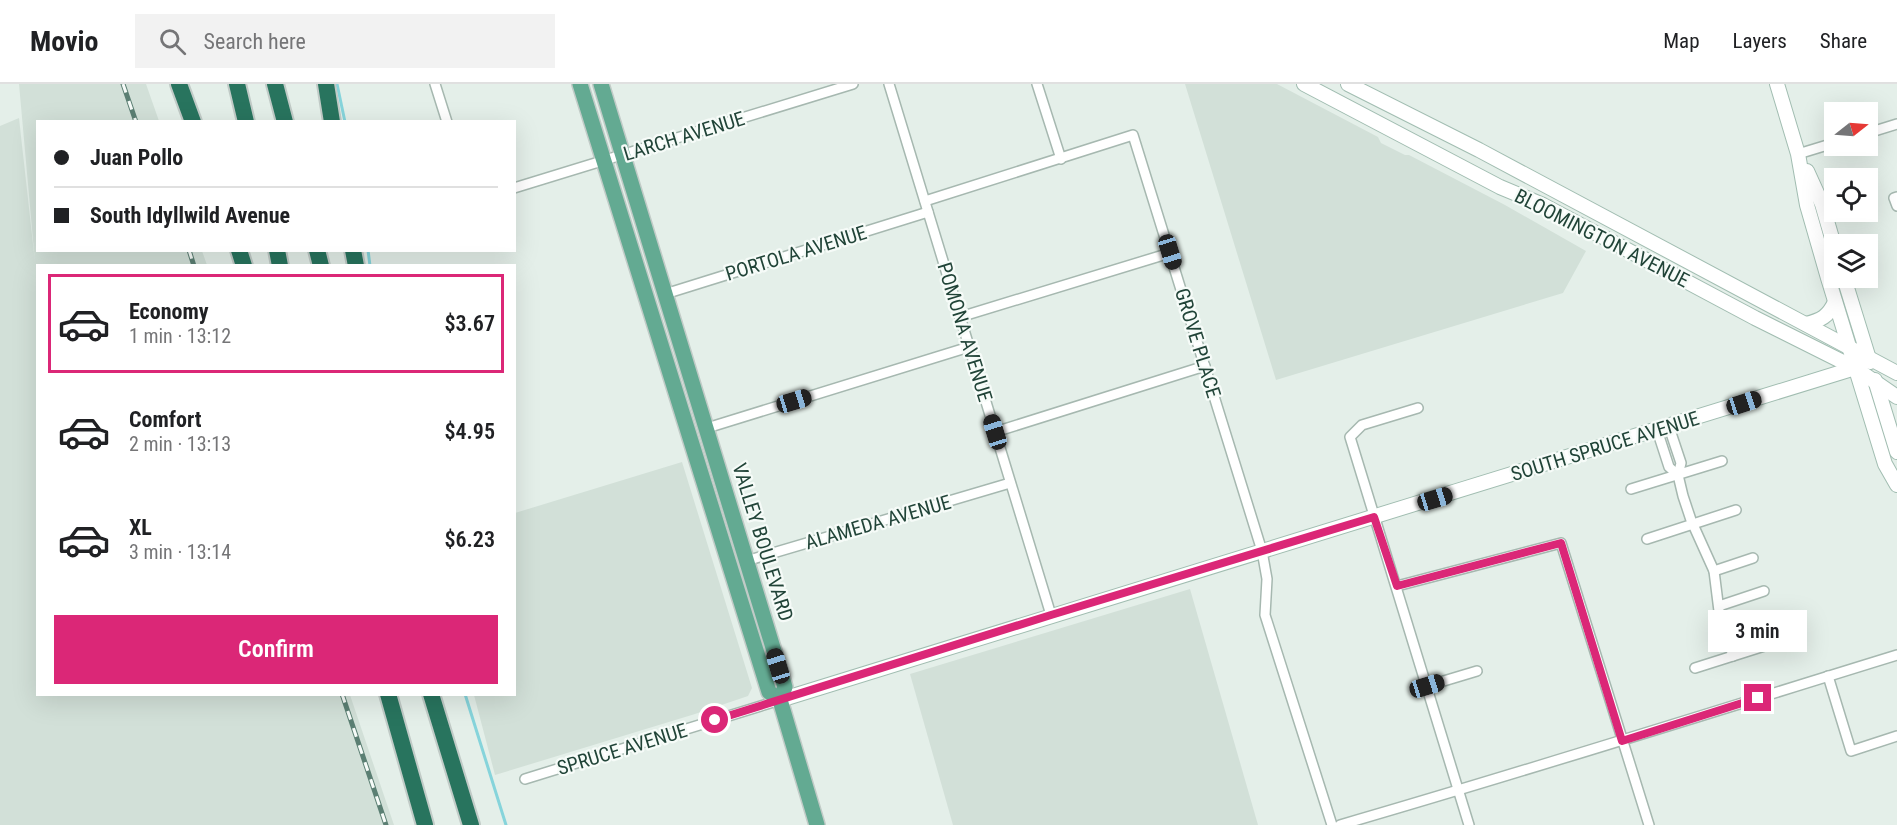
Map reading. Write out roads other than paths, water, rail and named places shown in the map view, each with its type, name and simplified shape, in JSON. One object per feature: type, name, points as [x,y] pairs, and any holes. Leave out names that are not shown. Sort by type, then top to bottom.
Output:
[{"type":"highway","points":[[179,84],[192,120]]},
{"type":"highway","points":[[237,84],[246,120]]},
{"type":"highway","points":[[275,84],[284,120]]},
{"type":"highway","points":[[326,84],[332,120]]},
{"type":"highway","points":[[389,696],[425,825]]},
{"type":"highway","points":[[432,696],[471,825]]},
{"type":"main road","name":"VALLEY BOULEVARD","points":[[580,84],[769,692],[780,700],[785,687],[601,84]]},
{"type":"main road","name":"BLOOMINGTON AVENUE","points":[[1304,84],[1500,187],[1543,205],[1755,318],[1855,368],[1897,397]]},
{"type":"main road","name":"BLOOMINGTON AVENUE","points":[[1348,84],[1409,113],[1897,373]]},
{"type":"main road","points":[[1777,84],[1798,154],[1807,205],[1835,302],[1885,464],[1897,485]]},
{"type":"main road","points":[[1398,132],[1409,113]]},
{"type":"main road","points":[[1798,154],[1822,204],[1831,234]]},
{"type":"main road","points":[[1543,205],[1570,210],[1600,226],[1606,226],[1610,220]]},
{"type":"main road","points":[[1847,288],[1876,383],[1893,423],[1897,452]]},
{"type":"main road","points":[[1806,324],[1821,320],[1835,302]]},
{"type":"main road","name":"SOUTH SPRUCE AVENUE","points":[[1374,517],[1855,368],[1869,359]]},
{"type":"main road","name":"SPRUCE AVENUE","points":[[780,700],[1374,517]]},
{"type":"main road","points":[[780,700],[817,825]]},
{"type":"street","points":[[435,84],[446,120]]},
{"type":"street","name":"LARCH AVENUE","points":[[516,187],[853,84]]},
{"type":"street","name":"POMONA AVENUE","points":[[889,84],[1051,615]]},
{"type":"street","points":[[925,201],[1061,159],[1036,84]]},
{"type":"street","points":[[1878,130],[1897,124]]},
{"type":"street","name":"GROVE PLACE","points":[[1061,159],[1133,135],[1262,551],[1267,579],[1265,615],[1332,825]]},
{"type":"street","points":[[1798,154],[1824,146]]},
{"type":"street","name":"PORTOLA AVENUE","points":[[665,294],[928,212]]},
{"type":"street","points":[[960,317],[1170,252]]},
{"type":"street","points":[[707,428],[969,347]]},
{"type":"street","points":[[995,432],[1205,366]]},
{"type":"street","points":[[1418,408],[1362,425],[1350,437],[1469,825]]},
{"type":"street","points":[[1663,429],[1681,463],[1678,474],[1693,523],[1714,571],[1719,606],[1732,656]]},
{"type":"street","points":[[1631,489],[1722,461]]},
{"type":"street","name":"ALAMEDA AVENUE","points":[[746,561],[1010,483]]},
{"type":"street","points":[[1647,539],[1736,510]]},
{"type":"street","points":[[1397,586],[1561,543],[1649,825]]},
{"type":"street","points":[[1714,571],[1753,558]]},
{"type":"street","points":[[1719,606],[1764,591]]},
{"type":"street","points":[[1695,668],[1777,642]]},
{"type":"street","points":[[1340,825],[1622,741],[1897,655]]},
{"type":"street","points":[[1427,686],[1477,671]]},
{"type":"street","points":[[1828,676],[1851,751],[1897,736]]},
{"type":"street","name":"SPRUCE AVENUE","points":[[525,779],[780,700]]},
{"type":"waterway","points":[[337,84],[345,120]]},
{"type":"waterway","points":[[368,252],[370,264]]},
{"type":"waterway","points":[[466,696],[506,825]]},
{"type":"railway","points":[[123,84],[135,120]]},
{"type":"railway","points":[[190,252],[193,264]]},
{"type":"railway","points":[[343,696],[386,825]]}]
